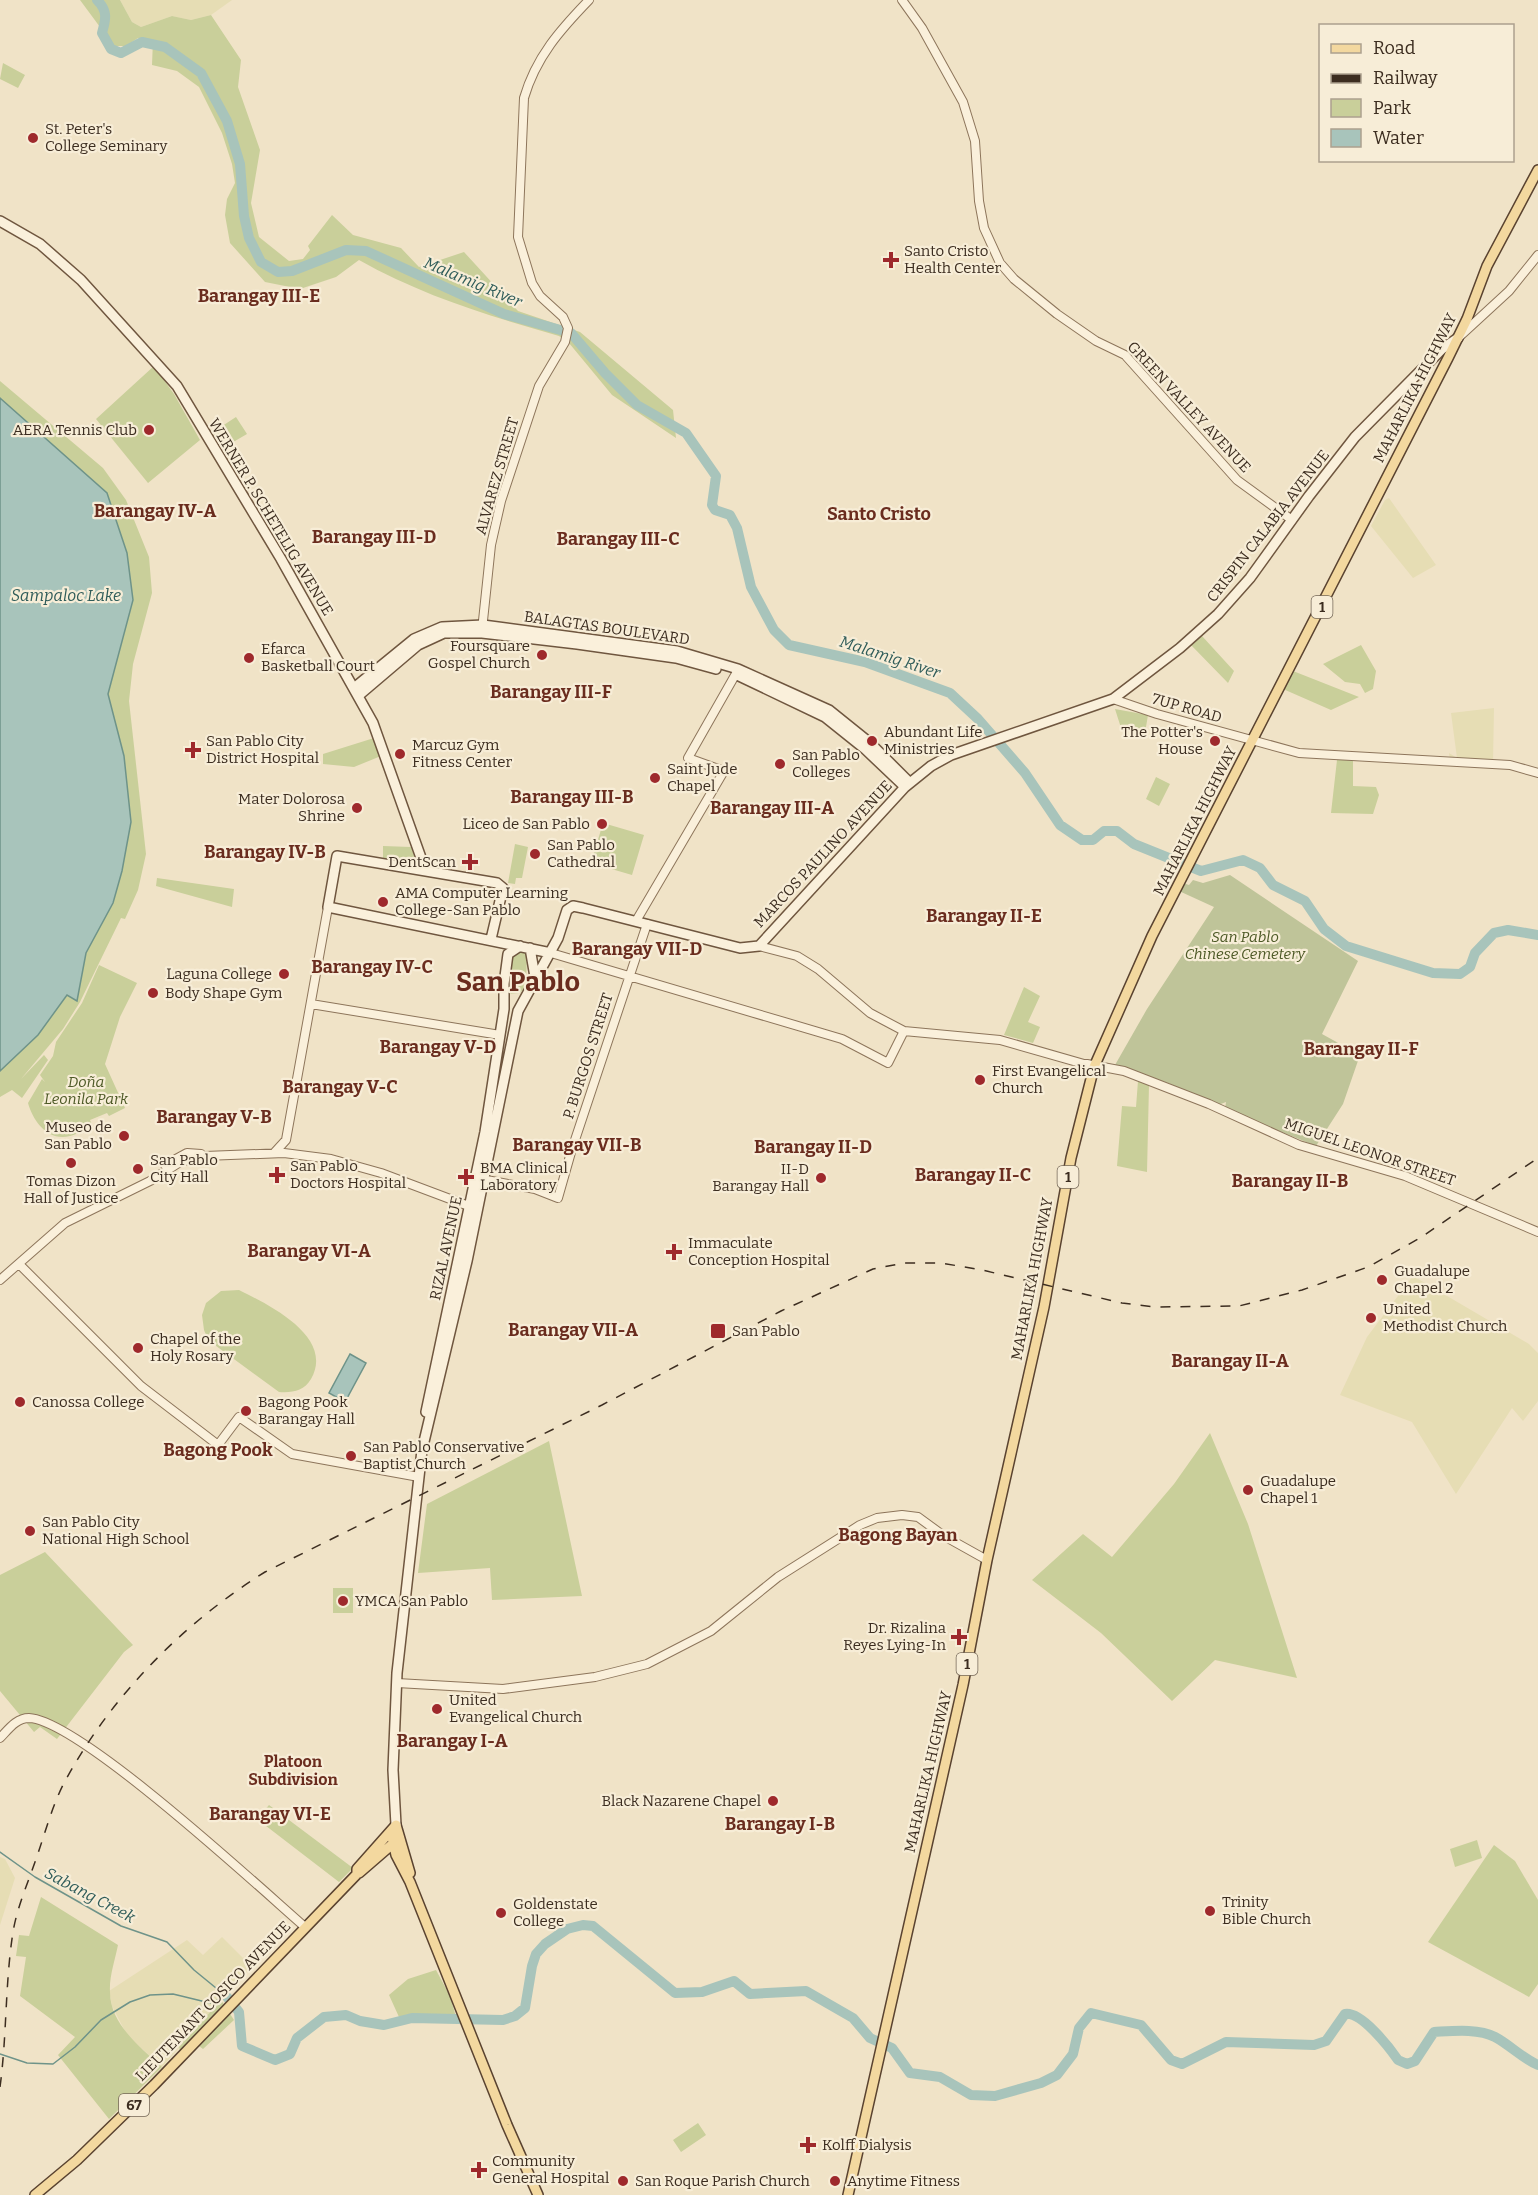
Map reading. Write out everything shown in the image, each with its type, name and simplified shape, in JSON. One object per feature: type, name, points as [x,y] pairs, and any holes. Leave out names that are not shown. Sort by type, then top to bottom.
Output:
[{"type":"main road","name":"MAHARLIKA HIGHWAY","points":[[848,2195],[963,1685],[987,1560],[1044,1307],[1075,1138],[1092,1065],[1147,946],[1458,338],[1487,266],[1538,170]]},
{"type":"main road","name":"WERNER P. SCHETELIG AVENUE","points":[[0,221],[40,244],[81,280],[172,380],[281,559],[356,692],[390,766],[425,869]]},
{"type":"main road","name":"CRISPIN CALABIA AVENUE","points":[[1016,733],[1113,699],[1154,670],[1218,614],[1250,578],[1355,437],[1442,349],[1458,338]]},
{"type":"main road","name":"BALAGTAS BOULEVARD","points":[[356,692],[430,638],[444,633],[482,629],[676,658],[737,672],[827,713],[868,746],[907,785]]},
{"type":"main road","name":"MARCOS PAULINO AVENUE","points":[[573,906],[740,948],[759,946],[907,785],[951,755],[1016,733]]},
{"type":"main road","points":[[491,939],[503,888],[497,883],[425,869],[337,856],[328,907],[491,939],[509,949],[525,947],[550,953]]},
{"type":"main road","name":"RIZAL AVENUE","points":[[394,1829],[390,1801],[394,1783],[400,1630],[422,1450],[518,1011],[550,953],[567,910],[573,906]]},
{"type":"main road","points":[[525,947],[535,977]]},
{"type":"main road","name":"RIZAL AVENUE","points":[[480,1179],[500,1035],[509,949]]},
{"type":"main road","points":[[394,1829],[410,1882],[538,2195]]},
{"type":"main road","name":"LIEUTENANT COSICO AVENUE","points":[[357,1874],[357,1869],[394,1829]]},
{"type":"main road","name":"LIEUTENANT COSICO AVENUE","points":[[35,2195],[116,2124],[357,1874],[367,1869],[396,1841]]},
{"type":"street","name":"ALVAREZ STREET","points":[[482,629],[491,545],[501,501],[539,386],[565,342],[568,328],[566,322],[540,296],[532,283],[519,237],[522,115],[531,76],[548,44],[589,0]]},
{"type":"street","name":"GREEN VALLEY AVENUE","points":[[902,0],[922,28],[963,102],[975,141],[978,201],[984,228],[1000,262],[1014,279],[1057,314],[1096,341],[1125,355],[1237,480],[1292,520]]},
{"type":"street","points":[[1458,338],[1509,291],[1538,255]]},
{"type":"street","points":[[636,921],[724,771],[688,758],[737,672]]},
{"type":"street","name":"7UP ROAD","points":[[1113,699],[1156,714],[1299,753],[1509,765],[1538,773]]},
{"type":"street","points":[[275,1152],[286,1140],[328,907]]},
{"type":"street","name":"P. BURGOS STREET","points":[[480,1179],[535,1189],[558,1198],[647,924]]},
{"type":"street","name":"MIGUEL LEONOR STREET","points":[[759,946],[800,958],[818,969],[870,1013],[904,1031],[1000,1040],[1123,1075],[1127,1074],[1209,1104],[1299,1145],[1405,1176],[1538,1232]]},
{"type":"street","points":[[550,953],[842,1039],[888,1063],[904,1031]]},
{"type":"street","points":[[311,1004],[500,1035]]},
{"type":"street","points":[[286,1140],[295,1153]]},
{"type":"street","points":[[0,1280],[65,1223],[145,1182],[152,1174],[188,1153],[205,1156],[295,1153],[352,1164],[474,1208]]},
{"type":"street","points":[[19,1264],[160,1402],[218,1445],[239,1417],[292,1454],[419,1477]]},
{"type":"street","points":[[397,1683],[503,1689],[611,1673],[647,1664],[694,1642],[756,1594],[860,1525],[877,1518],[902,1515],[918,1517],[944,1536],[987,1560]]},
{"type":"street","points":[[0,1738],[17,1722],[27,1718],[44,1722],[88,1746],[155,1798],[305,1927]]},
{"type":"shaded area","points":[[120,0],[232,0],[211,15],[191,20],[172,16],[141,27],[132,22]]},
{"type":"shaded area","points":[[1389,498],[1436,565],[1413,578],[1371,526],[1385,500]]},
{"type":"shaded area","points":[[1494,708],[1493,763],[1450,762],[1449,753],[1457,758],[1451,713]]},
{"type":"shaded area","points":[[1413,1276],[1529,1344],[1538,1353],[1538,1401],[1523,1421],[1512,1408],[1456,1494],[1412,1422],[1340,1395],[1367,1337]]},
{"type":"shaded area","points":[[0,1857],[5,1859],[15,1878],[0,1925]]},
{"type":"shaded area","points":[[222,1937],[243,1958],[249,1953],[258,1960],[162,2067],[127,2035],[112,2006],[109,1991],[187,1940],[203,1955]]},
{"type":"green space","points":[[80,0],[120,0],[132,22],[141,27],[172,16],[191,20],[211,15],[241,60],[238,87],[260,150],[251,203],[259,237],[289,261],[303,259],[310,250],[308,246],[332,215],[353,235],[401,248],[419,267],[464,252],[518,311],[580,332],[673,410],[676,438],[612,395],[569,343],[559,336],[432,295],[359,260],[336,277],[300,289],[265,282],[230,243],[225,215],[227,199],[235,183],[232,164],[222,133],[199,87],[177,71],[152,65],[153,40],[138,38],[126,46],[114,46]]},
{"type":"green space","points":[[3,63],[25,75],[18,88],[0,79]]},
{"type":"green space","name":"AERA Tennis Club","points":[[154,366],[174,394],[200,440],[148,483],[96,419]]},
{"type":"green space","points":[[0,381],[103,468],[126,500],[149,557],[152,593],[133,664],[129,701],[146,854],[138,890],[125,919],[121,918],[80,1002],[63,1029],[21,1079],[44,1055],[48,1060],[22,1098],[12,1090],[0,1097],[0,1071],[38,1035],[67,995],[77,1001],[86,953],[113,903],[122,871],[131,822],[124,756],[108,694],[133,600],[107,493],[0,398]]},
{"type":"green space","points":[[236,417],[247,434],[223,448],[213,432]]},
{"type":"green space","points":[[1202,636],[1234,671],[1228,683],[1191,645]]},
{"type":"green space","points":[[1361,645],[1376,671],[1373,689],[1365,693],[1360,684],[1345,682],[1323,664]]},
{"type":"green space","points":[[1293,671],[1359,697],[1331,710],[1283,689]]},
{"type":"green space","points":[[1115,709],[1148,715],[1145,733],[1122,731]]},
{"type":"green space","points":[[374,738],[381,756],[354,767],[323,764],[323,754]]},
{"type":"green space","points":[[1337,760],[1353,760],[1353,786],[1376,787],[1379,795],[1373,814],[1331,813]]},
{"type":"green space","points":[[1156,777],[1170,784],[1159,806],[1146,799]]},
{"type":"green space","points":[[603,823],[644,835],[632,875],[591,863]]},
{"type":"green space","points":[[515,844],[528,847],[522,878],[516,878],[515,884],[508,883]]},
{"type":"green space","points":[[383,846],[411,847],[417,864],[383,861]]},
{"type":"green space","name":"San Pablo Chinese Cemetery","points":[[1230,875],[1358,961],[1322,1034],[1360,1055],[1343,1104],[1316,1146],[1225,1109],[1226,1102],[1218,1105],[1168,1083],[1115,1065],[1147,1009],[1214,907],[1179,891],[1183,883],[1189,885],[1193,880],[1203,883]]},
{"type":"green space","points":[[157,878],[234,889],[232,907],[156,886]]},
{"type":"green space","points":[[522,950],[527,952],[526,986],[520,993],[511,994],[506,989],[510,956]]},
{"type":"green space","name":"Doña Leonila Park","points":[[99,965],[137,983],[120,1017],[105,1064],[125,1108],[109,1116],[107,1113],[90,1120],[92,1125],[70,1136],[55,1136],[48,1133],[38,1123],[28,1103],[42,1079],[45,1082],[40,1075],[53,1056],[56,1042],[82,1003]]},
{"type":"green space","points":[[1024,987],[1040,996],[1028,1022],[1040,1027],[1033,1043],[1004,1035]]},
{"type":"green space","points":[[1138,1081],[1149,1085],[1147,1172],[1117,1166],[1122,1106],[1136,1107]]},
{"type":"green space","points":[[239,1290],[281,1314],[307,1336],[314,1349],[316,1364],[311,1379],[301,1389],[279,1392],[208,1340],[202,1315],[206,1303],[221,1291]]},
{"type":"green space","points":[[1210,1433],[1248,1524],[1297,1678],[1215,1660],[1172,1701],[1101,1633],[1032,1580],[1083,1534],[1112,1557],[1174,1484]]},
{"type":"green space","points":[[549,1441],[582,1596],[492,1600],[490,1568],[418,1573],[427,1504]]},
{"type":"green space","points":[[45,1552],[133,1645],[124,1652],[57,1739],[40,1727],[34,1732],[0,1691],[0,1575]]},
{"type":"green space","name":"YMCA San Pablo","points":[[333,1588],[353,1588],[353,1613],[333,1613]]},
{"type":"green space","points":[[269,1805],[353,1868],[339,1882],[257,1819]]},
{"type":"green space","points":[[1477,1840],[1482,1858],[1455,1867],[1450,1849]]},
{"type":"green space","points":[[1494,1845],[1515,1861],[1538,1900],[1538,1984],[1529,1997],[1428,1942]]},
{"type":"green space","points":[[41,1897],[118,1945],[111,1974],[111,2004],[128,2034],[162,2067],[109,2119],[58,2055],[75,2037],[20,1996],[26,1957],[16,1956],[19,1935],[29,1936]]},
{"type":"green space","points":[[436,1970],[450,1996],[456,2017],[399,2017],[389,1995],[408,1979]]},
{"type":"green space","points":[[221,2000],[234,2020],[203,2049],[199,2046],[183,2062],[179,2047]]},
{"type":"green space","points":[[698,2123],[706,2135],[681,2152],[673,2140]]},
{"type":"water","name":"Sampaloc Lake","points":[[0,398],[107,493],[127,553],[133,600],[108,694],[124,756],[131,822],[122,871],[113,903],[86,953],[77,1001],[67,995],[38,1035],[0,1071]]},
{"type":"water","points":[[350,1354],[366,1363],[345,1402],[329,1393]]},
{"type":"waterway","name":"Malamig River","points":[[97,0],[105,15],[102,33],[111,49],[121,53],[142,42],[165,47],[201,73],[227,121],[240,164],[244,216],[249,238],[261,262],[278,272],[292,271],[346,250],[366,251],[504,314],[571,333],[605,373],[637,405],[686,433],[716,476],[712,505],[715,510],[730,515],[737,528],[751,587],[774,630],[789,645],[865,662],[950,693],[978,719],[1025,773],[1060,825],[1082,840],[1093,840],[1104,831],[1117,831],[1134,844],[1201,871],[1243,860],[1260,868],[1273,885],[1305,901],[1324,929],[1346,946],[1433,973],[1460,974],[1470,967],[1475,953],[1494,933],[1508,930],[1538,935]]},
{"type":"waterway","name":"Sabang Creek","points":[[0,1852],[35,1877],[121,1926],[167,1942],[194,1970],[227,1997]]},
{"type":"waterway","points":[[227,1997],[239,2012],[242,2046],[275,2060],[290,2054],[297,2038],[324,2017],[346,2015],[360,2021],[384,2025],[412,2018],[503,2020],[515,2016],[525,2008],[536,1954],[545,1944],[567,1929],[583,1925],[593,1926],[675,1993],[702,1992],[734,1981],[750,1994],[806,1991],[853,2018],[870,2038],[892,2048],[910,2073],[940,2077],[971,2095],[995,2096],[1041,2083],[1057,2075],[1073,2054],[1079,2028],[1091,2013],[1141,2025],[1171,2060],[1182,2064],[1226,2042],[1314,2045],[1326,2041],[1345,2014],[1359,2018],[1381,2039],[1398,2060],[1407,2064],[1415,2061],[1434,2032],[1465,2031],[1481,2032],[1495,2037],[1538,2065]]},
{"type":"waterway","points":[[0,2054],[27,2063],[53,2064],[75,2047],[101,2020],[130,2002],[150,1995],[173,1994],[210,2003],[226,1997]]},
{"type":"railway","points":[[0,2087],[10,1951],[15,1923],[51,1813],[63,1785],[102,1722],[150,1665],[205,1615],[265,1572],[602,1405],[781,1311],[873,1269],[904,1263],[941,1263],[982,1270],[1122,1303],[1154,1307],[1239,1306],[1302,1290],[1368,1267],[1420,1238],[1538,1158]]},
{"type":"place","name":"St. Peter's College Seminary","points":[[33,138]]},
{"type":"place","name":"Santo Cristo Health Center","points":[[891,260]]},
{"type":"place","name":"AERA Tennis Club","points":[[149,430]]},
{"type":"place","name":"Foursquare Gospel Church","points":[[542,655]]},
{"type":"place","name":"Efarca Basketball Court","points":[[249,658]]},
{"type":"place","name":"Abundant Life Ministries","points":[[872,741]]},
{"type":"place","name":"The Potter's House","points":[[1215,741]]},
{"type":"place","name":"San Pablo City District Hospital","points":[[193,750]]},
{"type":"place","name":"Marcuz Gym Fitness Center","points":[[400,754]]},
{"type":"place","name":"San Pablo Colleges","points":[[780,764]]},
{"type":"place","name":"Saint Jude Chapel","points":[[655,778]]},
{"type":"place","name":"Mater Dolorosa Shrine","points":[[357,808]]},
{"type":"place","name":"Liceo de San Pablo","points":[[602,824]]},
{"type":"place","name":"San Pablo Cathedral","points":[[535,854]]},
{"type":"place","name":"DentScan","points":[[470,862]]},
{"type":"place","name":"AMA Computer Learning College-San Pablo","points":[[383,902]]},
{"type":"place","name":"Laguna College","points":[[284,974]]},
{"type":"place","name":"Body Shape Gym","points":[[153,993]]},
{"type":"place","name":"First Evangelical Church","points":[[980,1080]]},
{"type":"place","name":"Museo de San Pablo","points":[[124,1136]]},
{"type":"place","name":"Tomas Dizon Hall of Justice","points":[[71,1163]]},
{"type":"place","name":"San Pablo City Hall","points":[[138,1169]]},
{"type":"place","name":"San Pablo Doctors Hospital","points":[[277,1175]]},
{"type":"place","name":"BMA Clinical Laboratory","points":[[466,1177]]},
{"type":"place","name":"II-D Barangay Hall","points":[[821,1178]]},
{"type":"place","name":"Immaculate Conception Hospital","points":[[674,1252]]},
{"type":"place","name":"Guadalupe Chapel 2","points":[[1382,1280]]},
{"type":"place","name":"United Methodist Church","points":[[1371,1318]]},
{"type":"place","name":"San Pablo","points":[[718,1331]]},
{"type":"place","name":"Chapel of the Holy Rosary","points":[[138,1348]]},
{"type":"place","name":"Canossa College","points":[[20,1402]]},
{"type":"place","name":"Bagong Pook Barangay Hall","points":[[246,1411]]},
{"type":"place","name":"San Pablo Conservative Baptist Church","points":[[351,1456]]},
{"type":"place","name":"Guadalupe Chapel 1","points":[[1248,1490]]},
{"type":"place","name":"San Pablo City National High School","points":[[30,1531]]},
{"type":"place","name":"YMCA San Pablo","points":[[343,1601]]},
{"type":"place","name":"Dr. Rizalina Reyes Lying-In","points":[[959,1637]]},
{"type":"place","name":"United Evangelical Church","points":[[437,1709]]},
{"type":"place","name":"Black Nazarene Chapel","points":[[773,1801]]},
{"type":"place","name":"Trinity Bible Church","points":[[1210,1911]]},
{"type":"place","name":"Goldenstate College","points":[[501,1913]]},
{"type":"place","name":"Kolff Dialysis","points":[[808,2145]]},
{"type":"place","name":"Community General Hospital","points":[[479,2170]]},
{"type":"place","name":"San Roque Parish Church","points":[[623,2181]]},
{"type":"place","name":"Anytime Fitness","points":[[835,2181]]},
{"type":"district","name":"Barangay III-E","points":[[259,296]]},
{"type":"district","name":"Barangay IV-A","points":[[155,511]]},
{"type":"district","name":"Santo Cristo","points":[[879,514]]},
{"type":"district","name":"Barangay III-D","points":[[374,537]]},
{"type":"district","name":"Barangay III-C","points":[[618,539]]},
{"type":"district","name":"Barangay III-F","points":[[551,692]]},
{"type":"district","name":"Barangay III-B","points":[[572,797]]},
{"type":"district","name":"Barangay III-A","points":[[772,808]]},
{"type":"district","name":"Barangay IV-B","points":[[265,852]]},
{"type":"district","name":"Barangay II-E","points":[[984,916]]},
{"type":"district","name":"Barangay VII-D","points":[[637,949]]},
{"type":"district","name":"Barangay IV-C","points":[[372,967]]},
{"type":"district","name":"San Pablo","points":[[518,982]]},
{"type":"district","name":"Barangay V-D","points":[[438,1047]]},
{"type":"district","name":"Barangay II-F","points":[[1361,1049]]},
{"type":"district","name":"Barangay V-C","points":[[340,1087]]},
{"type":"district","name":"Barangay V-B","points":[[214,1117]]},
{"type":"district","name":"Barangay VII-B","points":[[577,1145]]},
{"type":"district","name":"Barangay II-D","points":[[813,1147]]},
{"type":"district","name":"Barangay II-C","points":[[973,1175]]},
{"type":"district","name":"Barangay II-B","points":[[1290,1181]]},
{"type":"district","name":"Barangay VI-A","points":[[309,1251]]},
{"type":"district","name":"Barangay VII-A","points":[[573,1330]]},
{"type":"district","name":"Barangay II-A","points":[[1230,1361]]},
{"type":"district","name":"Bagong Pook","points":[[218,1450]]},
{"type":"district","name":"Bagong Bayan","points":[[898,1535]]},
{"type":"district","name":"Barangay I-A","points":[[452,1741]]},
{"type":"district","name":"Platoon Subdivision","points":[[293,1770]]},
{"type":"district","name":"Barangay VI-E","points":[[270,1814]]},
{"type":"district","name":"Barangay I-B","points":[[780,1824]]}]
